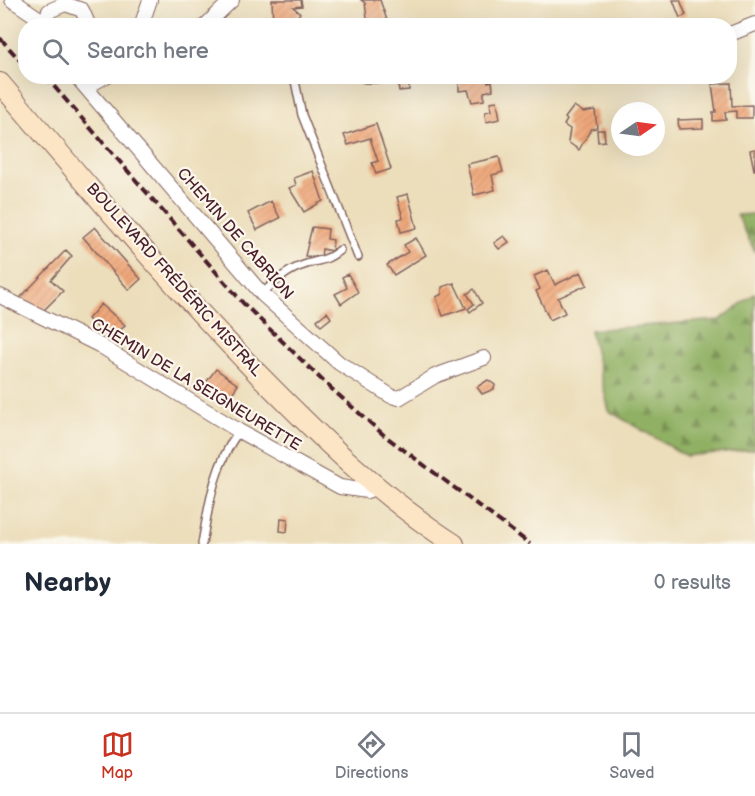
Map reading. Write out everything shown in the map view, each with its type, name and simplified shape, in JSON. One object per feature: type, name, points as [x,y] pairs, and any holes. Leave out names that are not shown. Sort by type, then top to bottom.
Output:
[{"type":"main road","name":"BOULEVARD FRÉDÉRIC MISTRAL","points":[[0,83],[204,318],[306,422],[377,487],[454,544]]},
{"type":"street","points":[[12,0],[36,18]]},
{"type":"street","points":[[144,18],[150,0]]},
{"type":"street","points":[[213,18],[232,0]]},
{"type":"street","points":[[47,18],[54,8],[72,2],[82,10],[86,18]]},
{"type":"street","points":[[737,31],[755,24]]},
{"type":"street","name":"CHEMIN DE CABRION","points":[[83,84],[262,294],[339,363],[391,396],[399,398],[435,376],[484,358]]},
{"type":"street","points":[[86,87],[91,84]]},
{"type":"street","name":"CHEMIN DE LA SEIGNEURETTE","points":[[0,296],[99,345],[239,430],[340,487],[367,491],[377,487]]},
{"type":"lane","points":[[296,84],[302,115],[358,257]]},
{"type":"lane","points":[[262,294],[286,274],[300,266],[326,261],[340,250]]},
{"type":"lane","points":[[202,544],[214,479],[228,445],[239,430]]},
{"type":"green space","points":[[755,214],[755,252],[737,215]]},
{"type":"green space","points":[[755,293],[755,449],[686,456],[609,411],[590,330],[720,320]]},
{"type":"building","points":[[272,0],[301,0],[302,6],[293,7],[300,13],[297,18],[273,18]]},
{"type":"building","points":[[361,0],[380,0],[386,18],[367,18],[365,3]]},
{"type":"building","points":[[673,0],[680,0],[686,15],[680,18]]},
{"type":"building","points":[[459,84],[492,84],[493,90],[484,92],[484,100],[472,102],[468,90],[459,91]]},
{"type":"building","points":[[712,84],[731,84],[732,106],[752,105],[752,118],[736,118],[736,111],[725,112],[726,120],[713,121],[713,112],[716,112]]},
{"type":"building","points":[[398,85],[409,85],[409,90],[399,91]]},
{"type":"building","points":[[497,101],[500,119],[486,122],[485,112],[491,111],[490,102]]},
{"type":"building","points":[[574,106],[583,112],[595,110],[597,128],[591,129],[579,150],[568,142],[570,129],[564,125],[567,120],[565,118]]},
{"type":"building","points":[[703,119],[703,128],[679,129],[678,120]]},
{"type":"building","points":[[376,124],[391,169],[376,174],[372,163],[378,161],[370,138],[348,145],[344,135]]},
{"type":"building","points":[[597,130],[604,130],[605,141],[598,142]]},
{"type":"building","points":[[755,149],[755,170],[754,170],[750,150]]},
{"type":"building","points":[[499,157],[503,172],[492,175],[495,190],[474,195],[467,164]]},
{"type":"building","points":[[313,171],[323,201],[304,212],[289,188],[296,185],[294,178]]},
{"type":"building","points":[[408,194],[417,228],[401,232],[398,219],[403,218],[397,197]]},
{"type":"building","points":[[271,201],[280,218],[257,230],[248,213]]},
{"type":"building","points":[[95,227],[141,279],[129,290],[83,237]]},
{"type":"building","points":[[312,227],[328,229],[327,239],[333,240],[332,251],[322,249],[321,257],[305,256]]},
{"type":"building","points":[[504,236],[509,242],[499,249],[494,243]]},
{"type":"building","points":[[416,238],[426,255],[394,275],[387,265],[408,252],[404,245]]},
{"type":"building","points":[[66,250],[72,256],[51,280],[63,291],[43,311],[20,298]]},
{"type":"building","points":[[548,270],[555,285],[581,272],[587,285],[558,298],[565,313],[550,320],[536,291],[540,289],[534,276]]},
{"type":"building","points":[[348,274],[358,292],[341,304],[335,294],[347,288],[342,277]]},
{"type":"building","points":[[454,283],[466,308],[443,316],[436,297],[442,294],[442,287]]},
{"type":"building","points":[[474,289],[482,303],[470,312],[468,309],[474,304],[467,294]]},
{"type":"building","points":[[101,304],[125,325],[112,340],[88,319]]},
{"type":"building","points":[[327,312],[331,318],[321,326],[317,320]]},
{"type":"building","points":[[216,369],[238,385],[226,402],[204,385]]},
{"type":"building","points":[[488,380],[495,385],[494,389],[482,394],[477,387]]},
{"type":"building","points":[[281,518],[288,519],[287,532],[280,531]]},
{"type":"railway","points":[[0,38],[18,58]]},
{"type":"railway","points":[[52,84],[243,303],[324,382],[385,436],[530,544]]}]
